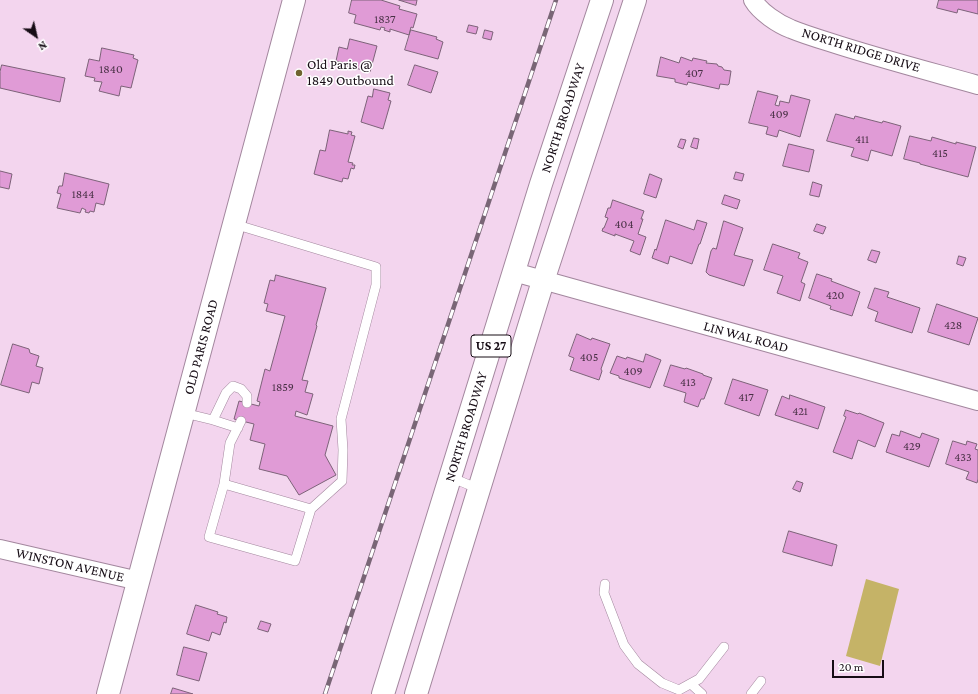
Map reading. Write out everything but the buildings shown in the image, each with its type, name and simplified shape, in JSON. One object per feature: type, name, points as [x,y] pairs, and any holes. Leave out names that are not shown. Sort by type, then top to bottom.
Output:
[{"type":"main road","name":"OLD PARIS ROAD","points":[[108,694],[294,0]]},
{"type":"main road","name":"NORTH BROADWAY","points":[[383,694],[541,184],[602,0]]},
{"type":"main road","name":"US 27","points":[[416,694],[543,281],[635,0]]},
{"type":"street","name":"NORTH RIDGE DRIVE","points":[[752,0],[766,14],[791,29],[853,50],[978,85]]},
{"type":"street","name":"LIN WAL ROAD","points":[[514,272],[978,401]]},
{"type":"street","name":"WINSTON AVENUE","points":[[0,549],[139,581]]},
{"type":"lane","points":[[184,413],[212,420],[240,424],[230,443],[224,484],[209,537],[295,561],[311,509],[342,481],[343,450],[341,419],[376,285],[376,267],[234,224]]},
{"type":"lane","points":[[212,420],[226,393],[233,386],[241,389],[247,396],[247,403]]},
{"type":"lane","points":[[450,477],[479,489]]},
{"type":"lane","points":[[224,484],[311,509]]},
{"type":"lane","points":[[605,584],[604,593],[624,645],[638,664],[662,683],[680,690],[700,679],[724,647]]},
{"type":"lane","points":[[751,694],[761,681]]},
{"type":"lane","points":[[691,684],[702,694]]},
{"type":"shaded area","points":[[866,579],[899,589],[880,666],[846,656]]},
{"type":"railway","points":[[325,694],[556,0]]},
{"type":"place","name":"Old Paris @ 1849 Outbound","points":[[299,73]]}]
